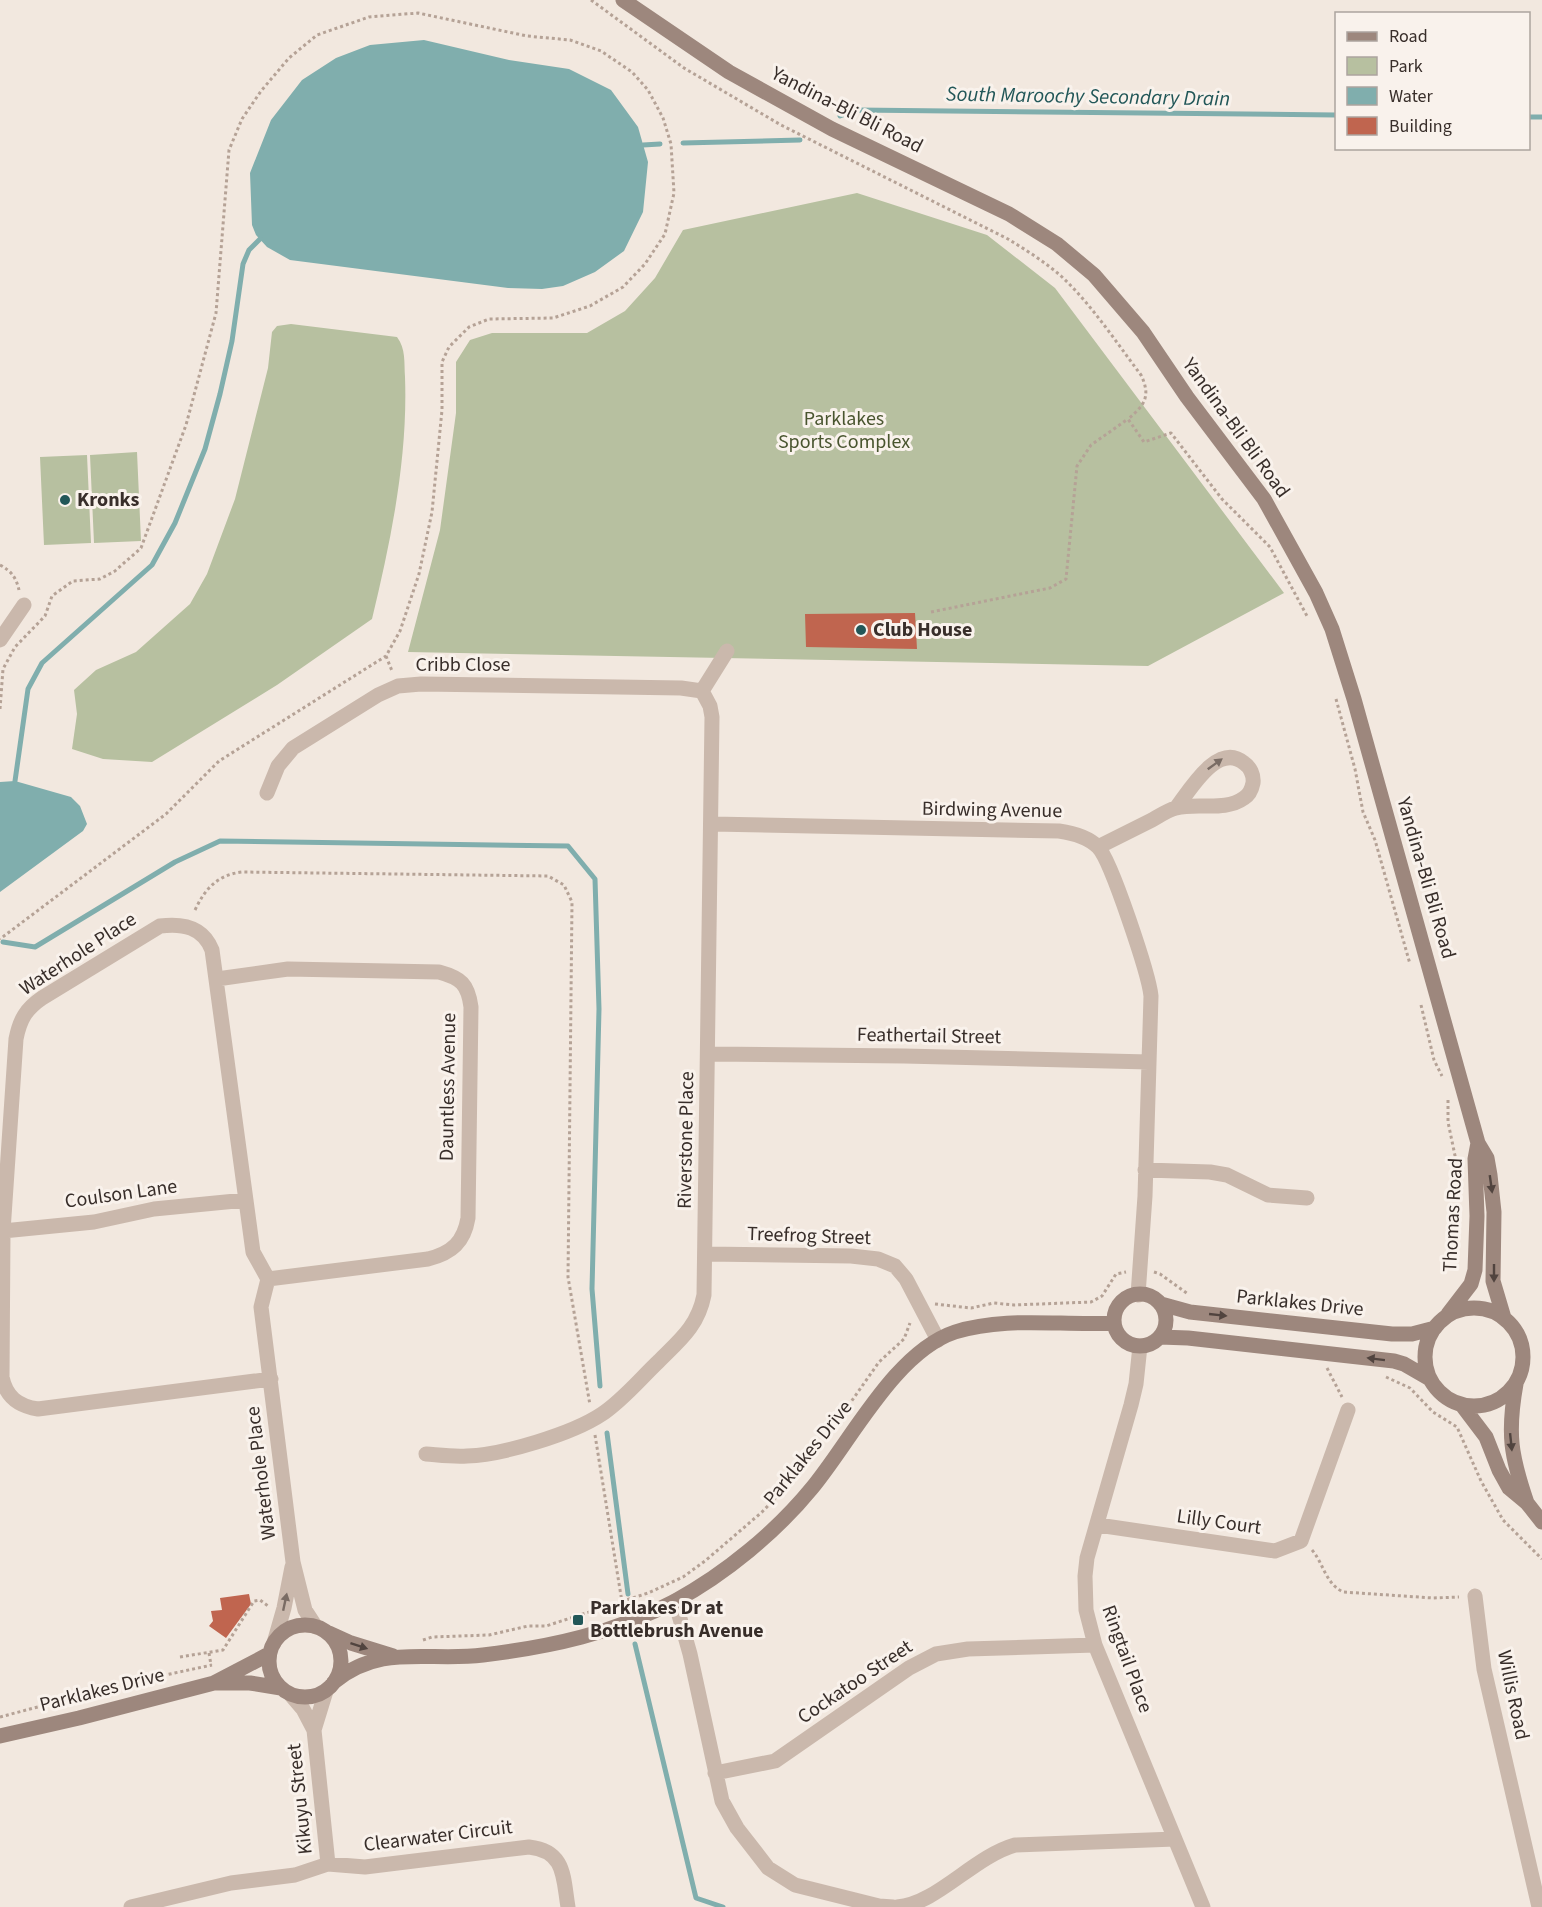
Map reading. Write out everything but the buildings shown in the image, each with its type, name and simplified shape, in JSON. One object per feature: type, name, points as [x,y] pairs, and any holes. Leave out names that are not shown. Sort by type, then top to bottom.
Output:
[{"type":"main road","name":"Yandina-Bli Bli Road","points":[[623,0],[729,72],[832,129],[1009,214],[1058,244],[1094,275],[1143,332],[1187,397],[1264,499],[1316,593],[1332,629],[1354,699],[1478,1143]]},
{"type":"main road","name":"Thomas Road","points":[[1447,1316],[1471,1284],[1475,1270],[1477,1216],[1475,1159],[1478,1143]]},
{"type":"main road","name":"Thomas Road","points":[[1478,1143],[1487,1158],[1490,1175],[1494,1212],[1493,1281],[1504,1318]]},
{"type":"main road","points":[[1138,1295],[1151,1297],[1161,1304],[1166,1317],[1166,1324],[1160,1337],[1147,1345],[1140,1346],[1124,1340],[1114,1323],[1120,1305],[1125,1300],[1138,1295]]},
{"type":"main road","name":"Parklakes Drive","points":[[1161,1304],[1190,1312],[1392,1334],[1412,1334],[1435,1328]]},
{"type":"main road","points":[[1476,1308],[1491,1311],[1504,1318],[1516,1331],[1523,1348],[1524,1361],[1516,1384],[1508,1394],[1497,1401],[1480,1406],[1461,1404],[1448,1399],[1438,1390],[1430,1379],[1425,1353],[1428,1340],[1435,1328],[1447,1316],[1460,1310],[1476,1308]]},
{"type":"main road","name":"Parklakes Drive","points":[[330,1687],[348,1671],[393,1656],[480,1656],[569,1641],[622,1625],[675,1601],[714,1575],[784,1519],[813,1487],[893,1378],[922,1350],[953,1333],[977,1326],[1002,1323],[1114,1323]]},
{"type":"main road","points":[[1160,1337],[1188,1338],[1394,1361],[1430,1379]]},
{"type":"main road","points":[[1516,1384],[1511,1412],[1512,1448],[1527,1503]]},
{"type":"main road","points":[[1461,1404],[1486,1437],[1509,1488],[1527,1503],[1542,1522]]},
{"type":"main road","points":[[304,1625],[321,1629],[334,1640],[339,1650],[341,1661],[339,1672],[330,1687],[316,1696],[304,1697],[286,1691],[273,1678],[269,1667],[272,1649],[282,1634],[293,1628],[304,1625]]},
{"type":"main road","name":"Parklakes Drive","points":[[321,1629],[351,1643],[393,1656]]},
{"type":"main road","name":"Parklakes Drive","points":[[214,1683],[272,1649]]},
{"type":"main road","name":"Parklakes Drive","points":[[0,1736],[214,1683],[250,1683],[286,1691]]},
{"type":"street","points":[[0,640],[24,605]]},
{"type":"street","points":[[702,691],[727,651]]},
{"type":"street","name":"Cribb Close","points":[[267,793],[278,766],[292,748],[378,695],[398,686],[421,684],[681,688],[702,691]]},
{"type":"street","name":"Riverstone Place","points":[[426,1454],[468,1456],[496,1452],[524,1445],[587,1422],[620,1400],[687,1333],[697,1320],[704,1295],[712,824],[712,717],[710,706],[702,691]]},
{"type":"street","points":[[1138,1295],[1145,1196],[1150,985],[1109,867],[1098,847],[1176,808],[1231,804],[1245,798],[1251,790],[1253,781],[1251,771],[1239,759],[1230,757],[1217,760],[1176,808]]},
{"type":"street","name":"Birdwing Avenue","points":[[712,824],[1059,831],[1073,833],[1098,847]]},
{"type":"street","name":"Waterhole Place","points":[[271,1379],[38,1409],[28,1408],[8,1395],[2,1377],[3,1231],[16,1039],[23,1015],[29,1007],[160,926],[174,924],[188,926],[199,931],[209,941],[218,979],[253,1252],[268,1279],[261,1307],[271,1379],[293,1562],[305,1610],[321,1629]]},
{"type":"street","name":"Dauntless Avenue","points":[[218,979],[288,969],[439,972],[452,975],[462,982],[469,992],[471,1007],[468,1218],[466,1230],[460,1242],[446,1253],[428,1259],[268,1279]]},
{"type":"street","name":"Feathertail Street","points":[[709,1054],[1149,1062]]},
{"type":"street","points":[[1145,1170],[1210,1172],[1227,1175],[1268,1195],[1307,1198]]},
{"type":"street","name":"Coulson Lane","points":[[3,1231],[94,1222],[154,1209],[246,1200]]},
{"type":"street","name":"Treefrog Street","points":[[705,1254],[851,1256],[878,1259],[895,1266],[906,1279],[938,1340]]},
{"type":"street","name":"Ringtail Place","points":[[1140,1346],[1136,1384],[1087,1558],[1084,1591],[1095,1645],[1203,1907]]},
{"type":"street","points":[[1301,1541],[1348,1410]]},
{"type":"street","name":"Lilly Court","points":[[1098,1525],[1275,1551],[1301,1541]]},
{"type":"street","name":"Waterhole Place","points":[[272,1649],[284,1608],[293,1562]]},
{"type":"street","name":"Willis Road","points":[[1475,1596],[1484,1669],[1539,1907]]},
{"type":"street","points":[[675,1601],[690,1654],[722,1801],[737,1828],[756,1854],[780,1876],[809,1889],[879,1906],[893,1907]]},
{"type":"street","name":"Cockatoo Street","points":[[715,1773],[775,1761],[909,1668],[936,1654],[968,1649],[1095,1645]]},
{"type":"street","name":"Kikuyu Street","points":[[314,1730],[330,1687]]},
{"type":"street","name":"Kikuyu Street","points":[[286,1691],[303,1709],[314,1730],[328,1864]]},
{"type":"street","points":[[897,1907],[916,1904],[994,1852],[1015,1845],[1175,1839]]},
{"type":"street","name":"Clearwater Circuit","points":[[131,1907],[231,1883],[295,1875],[328,1864],[365,1867],[521,1848],[537,1848],[557,1858],[561,1866],[568,1907]]},
{"type":"path","points":[[591,0],[684,68],[781,125],[988,228],[1039,259],[1061,276],[1082,297],[1141,375],[1146,385],[1145,402],[1128,419],[1091,445],[1077,466],[1066,579],[1050,588],[931,612]]},
{"type":"path","points":[[0,709],[3,669],[15,647],[45,616],[52,596],[73,581],[100,579],[116,571],[141,548],[186,425],[216,313],[229,150],[242,119],[261,91],[289,58],[317,35],[348,23],[369,17],[418,13],[527,36],[570,40],[601,51],[633,72],[648,90],[663,118],[672,144],[674,193],[664,234],[645,264],[623,287],[590,306],[552,318],[489,319],[469,327],[449,347],[442,362],[442,411],[432,512],[419,574],[400,632],[386,656],[219,761],[166,814],[0,939]]},
{"type":"path","points":[[1128,419],[1144,442],[1171,433],[1222,500],[1270,547],[1308,617]]},
{"type":"path","points":[[0,565],[11,571],[17,580],[24,605]]},
{"type":"path","points":[[1333,689],[1355,769],[1363,812],[1375,840],[1412,970]]},
{"type":"path","points":[[1420,1000],[1434,1060],[1444,1082]]},
{"type":"path","points":[[1447,1091],[1448,1122],[1459,1171]]},
{"type":"path","points":[[1325,1365],[1348,1410]]},
{"type":"path","points":[[1381,1375],[1410,1388],[1433,1412],[1457,1427],[1481,1481],[1503,1520],[1542,1559]]},
{"type":"path","points":[[593,1427],[622,1602]]},
{"type":"path","points":[[1301,1541],[1314,1551],[1328,1580],[1335,1588],[1343,1592],[1433,1598],[1475,1596]]},
{"type":"path","points":[[180,1657],[209,1653],[228,1647],[254,1601],[263,1601],[272,1610]]},
{"type":"path","points":[[209,1653],[211,1665]]},
{"type":"path","points":[[0,1717],[128,1683],[219,1663]]},
{"type":"green space","name":"Parklakes Sports Complex","points":[[857,193],[987,235],[1055,288],[1284,593],[1148,666],[408,652],[440,530],[456,413],[456,362],[470,340],[492,333],[587,333],[625,311],[655,278],[683,230]]},
{"type":"green space","points":[[291,324],[397,337],[403,351],[405,407],[401,468],[392,529],[372,619],[277,685],[152,762],[103,759],[72,749],[77,714],[74,690],[96,670],[136,652],[190,604],[207,574],[235,499],[268,368],[272,332],[277,326]]},
{"type":"green space","name":"Kronks","points":[[137,452],[141,541],[94,543],[90,455]]},
{"type":"green space","name":"Kronks","points":[[87,455],[91,543],[44,545],[40,457]]},
{"type":"water","points":[[424,40],[509,60],[569,69],[611,90],[638,127],[648,162],[643,212],[624,251],[595,272],[563,286],[542,289],[508,288],[290,260],[267,247],[256,235],[252,225],[250,173],[271,120],[302,80],[336,58],[370,45]]},
{"type":"water","points":[[15,781],[71,797],[80,806],[87,824],[83,831],[0,892],[0,782]]},
{"type":"waterway","name":"South Maroochy Secondary Drain","points":[[840,116],[857,110],[1335,115]]},
{"type":"waterway","name":"South Maroochy Secondary Drain","points":[[1530,117],[1542,117]]},
{"type":"waterway","name":"South Maroochy Secondary Drain","points":[[683,143],[800,140]]},
{"type":"waterway","points":[[643,145],[660,144]]},
{"type":"waterway","points":[[15,781],[28,689],[42,663],[152,565],[175,523],[205,449],[220,394],[232,341],[243,264],[249,250],[260,239]]},
{"type":"waterway","points":[[3,942],[35,947],[175,862],[220,841],[568,846],[595,879],[599,1009],[592,1289],[600,1386]]},
{"type":"waterway","points":[[607,1433],[628,1594]]},
{"type":"waterway","points":[[635,1644],[696,1898],[723,1907]]},
{"type":"place","name":"Kronks","points":[[65,500]]},
{"type":"place","name":"Club House","points":[[861,630]]},
{"type":"place","name":"Parklakes Dr at Bottlebrush Avenue","points":[[578,1620]]}]
